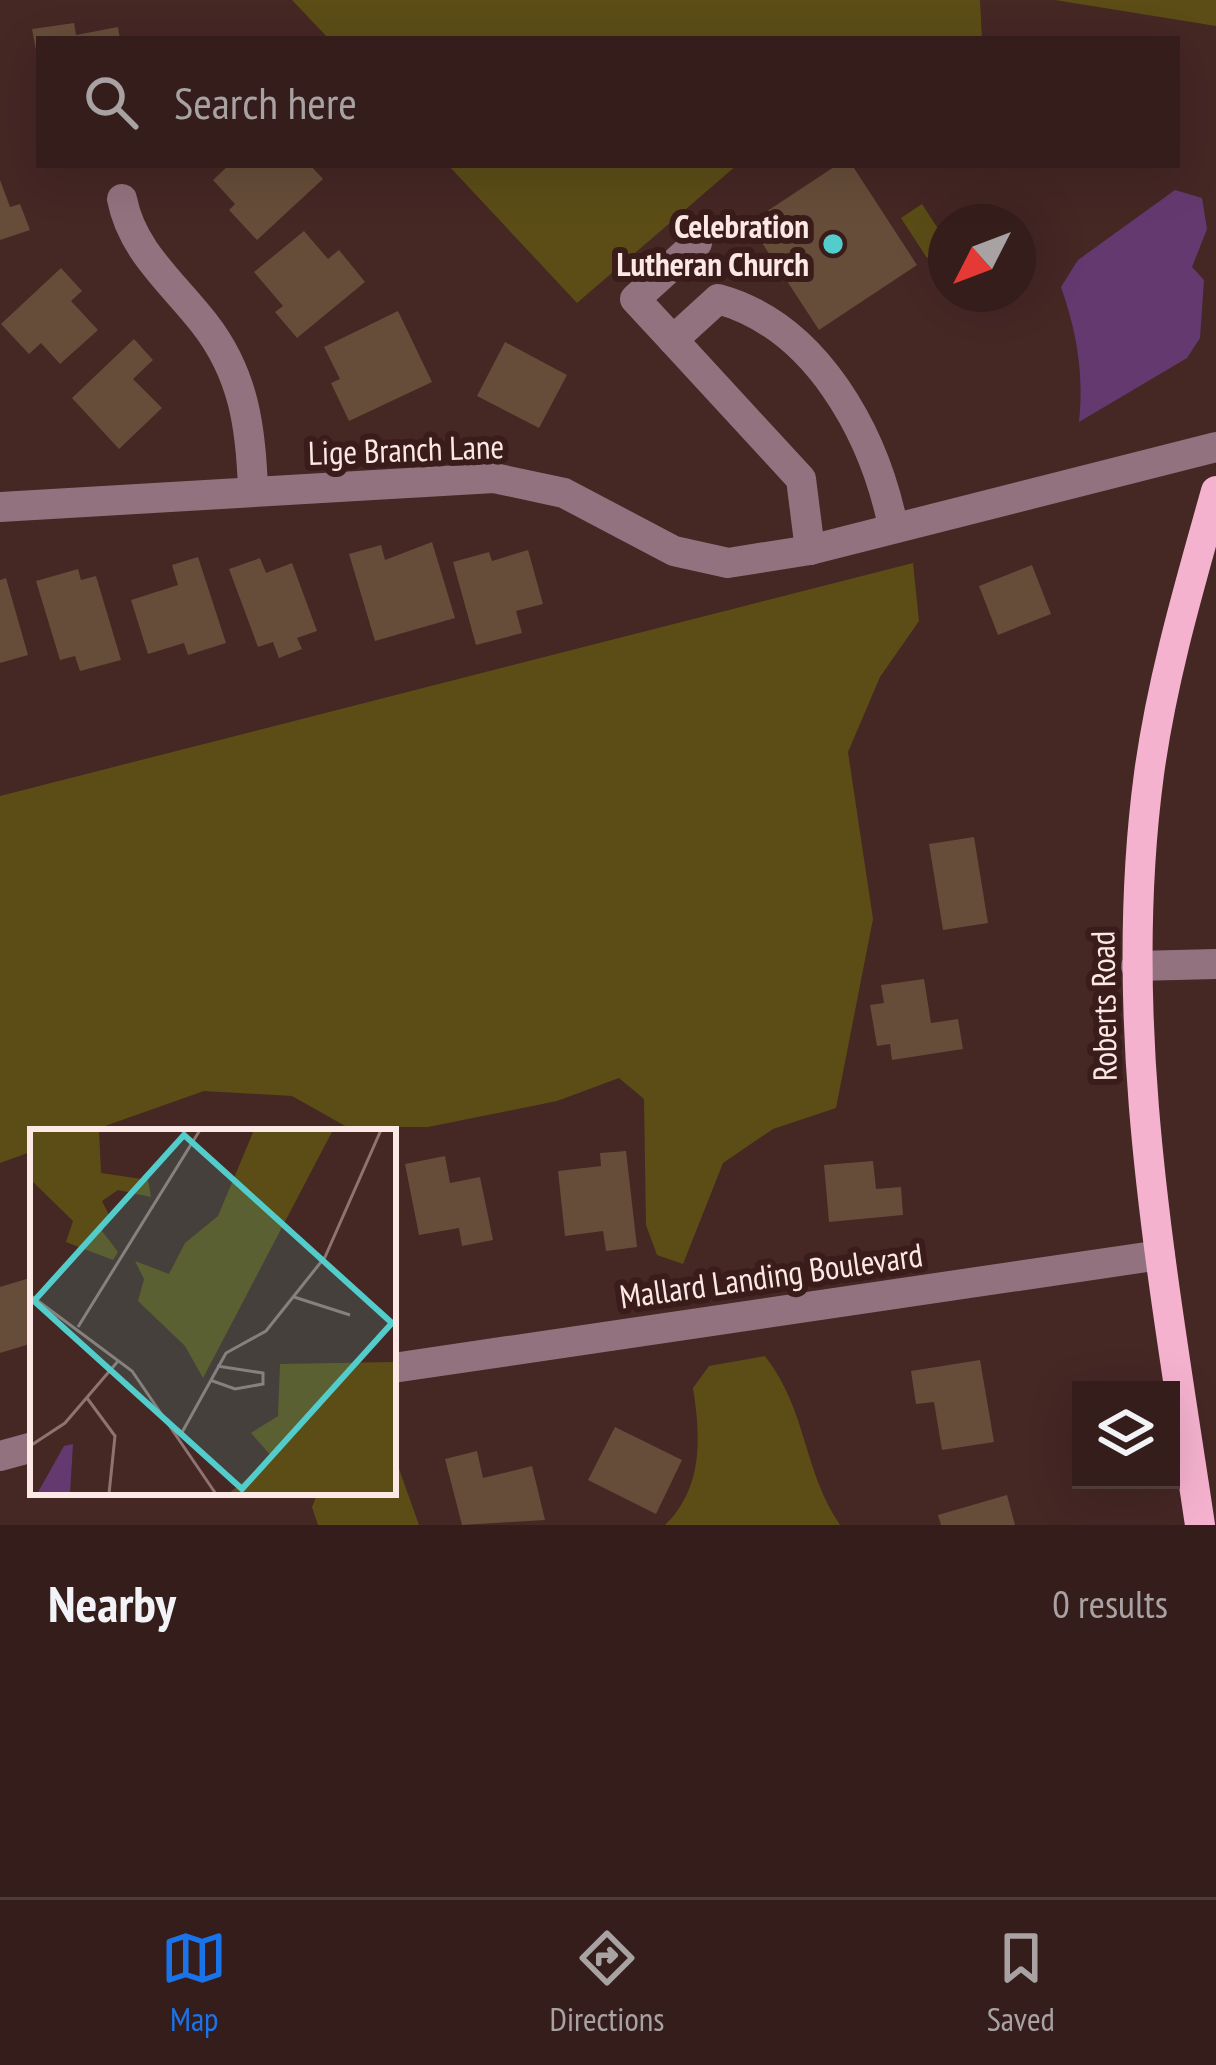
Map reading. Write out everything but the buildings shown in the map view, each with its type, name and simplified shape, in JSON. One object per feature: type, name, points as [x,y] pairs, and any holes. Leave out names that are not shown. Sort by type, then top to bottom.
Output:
[{"type":"main road","name":"Roberts Road","points":[[1200,1525],[1143,1122],[1136,966],[1149,773],[1171,658],[1216,491]]},
{"type":"street","points":[[122,200],[138,243],[205,323],[235,372],[251,435],[253,490]]},
{"type":"street","points":[[697,243],[635,299],[801,479],[810,550]]},
{"type":"street","points":[[673,340],[718,299],[783,336],[823,372],[863,432],[884,483],[893,526]]},
{"type":"street","name":"Lige Branch Lane","points":[[0,507],[494,478],[564,493],[697,559],[768,560],[1216,447]]},
{"type":"street","points":[[1136,966],[1216,964]]},
{"type":"street","name":"Mallard Landing Boulevard","points":[[396,1368],[1160,1255]]},
{"type":"street","points":[[0,1456],[30,1448]]},
{"type":"shaded area","points":[[292,0],[980,0],[982,36],[326,36]]},
{"type":"shaded area","points":[[1055,0],[1216,0],[1216,26]]},
{"type":"shaded area","points":[[451,168],[734,168],[577,303]]},
{"type":"shaded area","points":[[1175,190],[1202,198],[1207,229],[1192,267],[1204,280],[1200,338],[1187,358],[1079,422],[1078,353],[1061,287],[1078,260]]},
{"type":"shaded area","points":[[922,204],[928,213],[927,258],[901,218]]},
{"type":"shaded area","points":[[913,563],[919,621],[880,677],[848,752],[873,919],[836,1108],[773,1129],[723,1163],[683,1264],[657,1255],[646,1225],[644,1099],[619,1078],[557,1101],[428,1127],[347,1127],[292,1096],[204,1091],[96,1129],[30,1129],[30,1152],[0,1163],[0,796]]},
{"type":"shaded area","points":[[765,1356],[790,1398],[818,1482],[840,1525],[665,1525],[693,1479],[697,1425],[693,1388],[709,1366]]},
{"type":"shaded area","points":[[396,1460],[419,1525],[318,1525],[312,1507],[317,1495],[396,1495]]},
{"type":"place","name":"Celebration Lutheran Church","points":[[833,244]]}]
